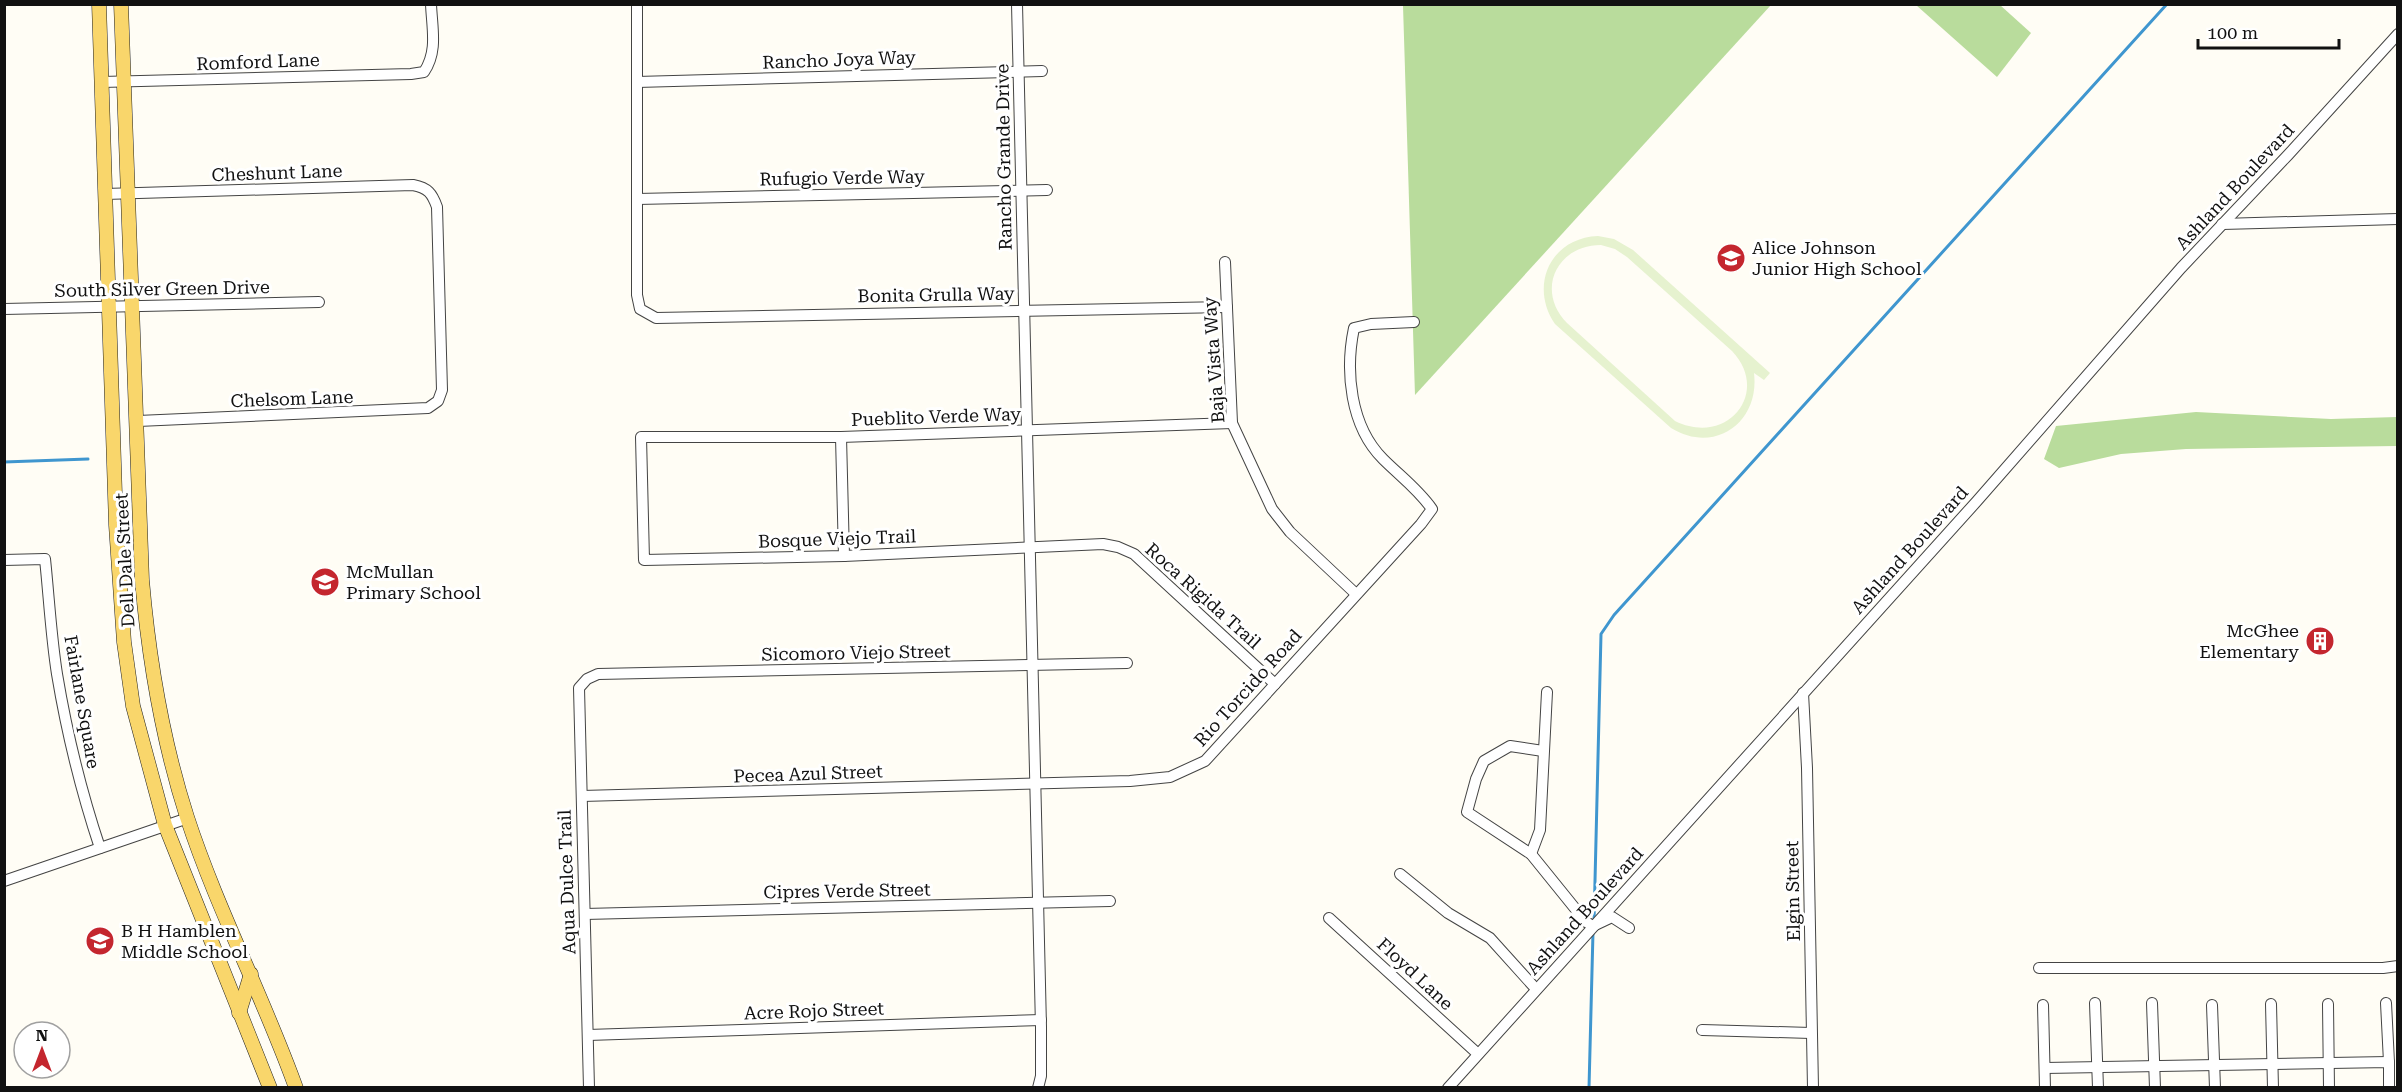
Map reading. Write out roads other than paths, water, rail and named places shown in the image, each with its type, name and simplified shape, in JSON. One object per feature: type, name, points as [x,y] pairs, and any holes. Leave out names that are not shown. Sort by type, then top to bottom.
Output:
[{"type":"main road","name":"Dell Dale Street","points":[[99,4],[116,525],[124,642],[133,706],[165,825],[270,1088]]},
{"type":"main road","name":"Dell Dale Street","points":[[121,4],[142,580],[151,669],[166,743],[188,818],[208,873],[297,1088]]},
{"type":"main road","points":[[116,525],[127,516],[140,512]]},
{"type":"main road","points":[[124,642],[133,659],[141,666],[151,669]]},
{"type":"main road","points":[[239,1013],[251,975]]},
{"type":"street","name":"Romford Lane","points":[[102,82],[424,72],[432,60],[431,4]]},
{"type":"street","points":[[637,4],[637,199]]},
{"type":"street","name":"Rancho Grande Drive","points":[[1017,4],[1041,1020],[1041,1076],[1038,1088]]},
{"type":"street","name":"Ashland Boulevard","points":[[1448,1088],[2222,224],[2289,155],[2397,34]]},
{"type":"street","name":"Rancho Joya Way","points":[[637,82],[1042,71]]},
{"type":"street","name":"Cheshunt Lane","points":[[105,194],[413,185],[426,188],[433,196],[437,207],[442,378],[440,394]]},
{"type":"street","name":"Rufugio Verde Way","points":[[637,199],[1047,190]]},
{"type":"street","name":"Bonita Grulla Way","points":[[637,199],[640,309],[656,318],[1227,307]]},
{"type":"street","points":[[2222,224],[2397,219]]},
{"type":"street","name":"Baja Vista Way","points":[[1225,262],[1232,423],[1272,509],[1290,532],[1356,594]]},
{"type":"street","name":"South Silver Green Drive","points":[[4,309],[319,302]]},
{"type":"street","name":"Rio Torcido Road","points":[[1036,784],[1170,777],[1204,761],[1421,524],[1432,509],[1420,492],[1379,454],[1362,430],[1351,385],[1350,344],[1354,327],[1414,322]]},
{"type":"street","name":"Chelsom Lane","points":[[138,421],[416,410],[428,408],[438,401],[440,394]]},
{"type":"street","name":"Pueblito Verde Way","points":[[644,560],[641,437],[841,437],[1232,423]]},
{"type":"street","points":[[841,437],[844,556]]},
{"type":"street","name":"Roca Rigida Trail","points":[[1030,547],[1103,544],[1134,554],[1275,684]]},
{"type":"street","name":"Bosque Viejo Trail","points":[[644,560],[844,556],[1030,547]]},
{"type":"street","name":"Fairlane Square","points":[[4,560],[45,559],[57,672],[67,731],[82,792],[100,849]]},
{"type":"street","name":"Sicomoro Viejo Street","points":[[587,679],[598,674],[1127,663]]},
{"type":"street","name":"Aqua Dulce Trail","points":[[587,679],[579,688],[589,1088]]},
{"type":"street","points":[[1531,854],[1540,830],[1547,692]]},
{"type":"street","name":"Elgin Street","points":[[1803,693],[1807,768],[1813,1088]]},
{"type":"street","points":[[1543,751],[1510,746],[1484,761],[1476,779],[1467,812],[1531,854],[1586,922],[1593,926],[1612,917],[1629,928]]},
{"type":"street","name":"Pecea Azul Street","points":[[582,796],[1036,784]]},
{"type":"street","points":[[4,880],[188,818]]},
{"type":"street","points":[[1400,874],[1448,912],[1490,938],[1536,989]]},
{"type":"street","name":"Cipres Verde Street","points":[[585,914],[1110,901]]},
{"type":"street","name":"Floyd Lane","points":[[1329,918],[1478,1054]]},
{"type":"street","points":[[2039,968],[2384,968],[2397,966]]},
{"type":"street","points":[[2096,1003],[2098,1088]]},
{"type":"street","points":[[2152,1003],[2155,1088]]},
{"type":"street","points":[[2386,1003],[2389,1088]]},
{"type":"street","points":[[2271,1004],[2273,1088]]},
{"type":"street","points":[[2328,1004],[2329,1088]]},
{"type":"street","points":[[2043,1005],[2045,1088]]},
{"type":"street","points":[[2212,1005],[2215,1088]]},
{"type":"street","name":"Acre Rojo Street","points":[[588,1035],[1041,1020]]},
{"type":"street","points":[[1702,1030],[1811,1033]]},
{"type":"street","points":[[2045,1068],[2389,1062]]},
{"type":"waterway","points":[[1594,922],[1601,634],[1614,615],[2167,4]]},
{"type":"waterway","points":[[4,462],[88,459]]},
{"type":"waterway","points":[[1589,1088],[1593,932]]},
{"type":"place","name":"Alice Johnson Junior High School","points":[[1731,258]]},
{"type":"place","name":"McMullan Primary School","points":[[325,582]]},
{"type":"place","name":"McGhee Elementary","points":[[2320,641]]},
{"type":"place","name":"B H Hamblen Middle School","points":[[100,941]]}]
